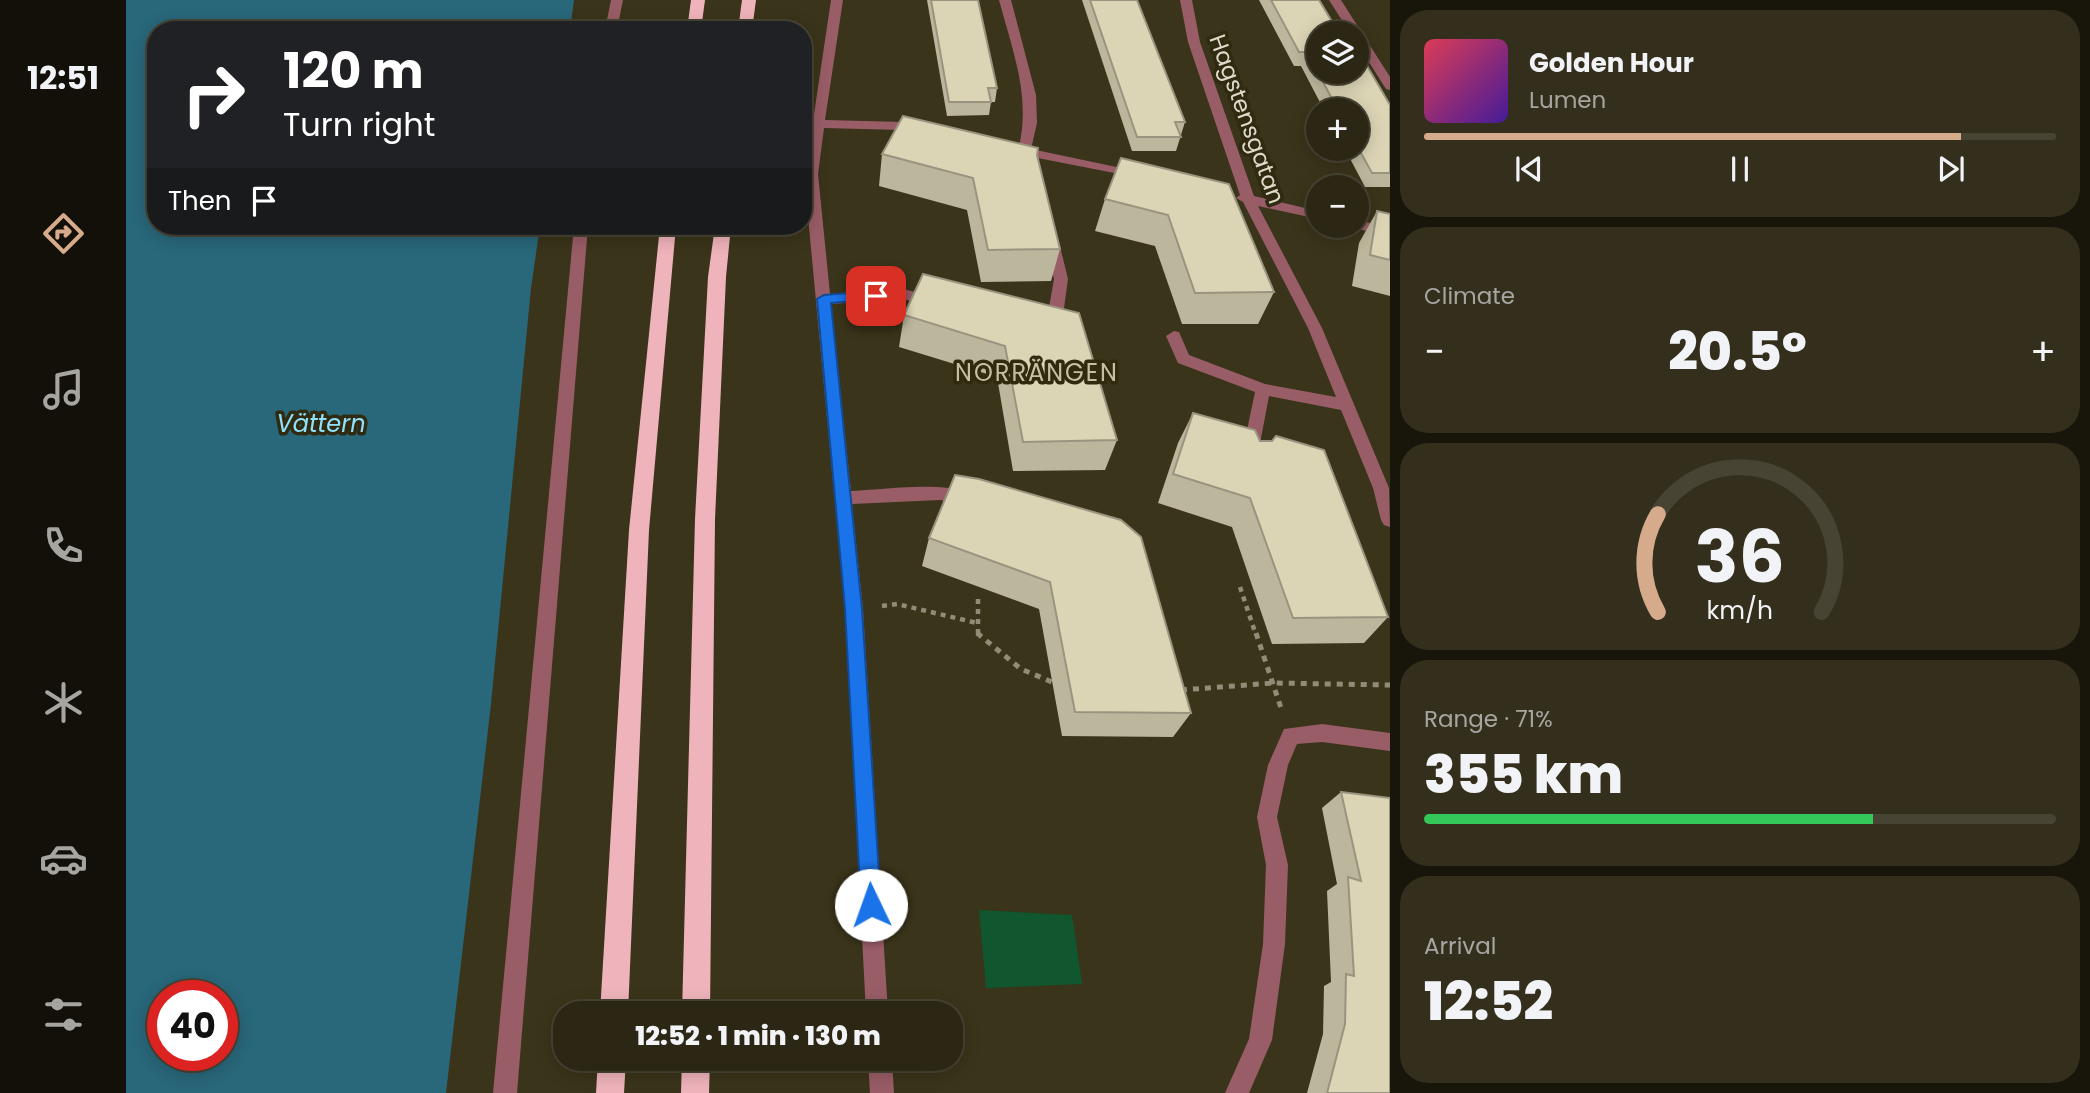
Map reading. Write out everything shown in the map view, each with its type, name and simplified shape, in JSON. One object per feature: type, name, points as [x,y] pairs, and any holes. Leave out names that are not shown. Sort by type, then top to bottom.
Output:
[{"type":"highway","points":[[695,21],[698,0]]},
{"type":"highway","points":[[746,21],[749,0]]},
{"type":"highway","points":[[615,1001],[639,530],[667,235]]},
{"type":"highway","points":[[696,1001],[705,519],[717,276],[722,235]]},
{"type":"highway","points":[[610,1093],[611,1071]]},
{"type":"highway","points":[[695,1093],[696,1071]]},
{"type":"street","points":[[613,21],[617,0]]},
{"type":"street","points":[[812,164],[837,0]]},
{"type":"street","points":[[1005,0],[1030,95],[1031,123],[1024,152]]},
{"type":"street","name":"Hagstensgatan","points":[[1186,0],[1194,43],[1242,198],[1315,328],[1381,488],[1390,520]]},
{"type":"street","points":[[1335,0],[1390,86]]},
{"type":"street","points":[[816,124],[903,126],[930,132]]},
{"type":"street","points":[[997,146],[1156,180]]},
{"type":"street","points":[[812,184],[854,609],[876,1001]]},
{"type":"street","points":[[1242,198],[1306,212]]},
{"type":"street","points":[[1049,226],[1061,279],[1053,331]]},
{"type":"street","points":[[1369,228],[1390,232]]},
{"type":"street","points":[[505,1093],[580,235]]},
{"type":"street","points":[[824,299],[903,294],[953,306]]},
{"type":"street","points":[[1174,337],[1183,359],[1263,389],[1346,405]]},
{"type":"street","points":[[1248,463],[1263,389]]},
{"type":"street","points":[[844,498],[940,493],[991,502]]},
{"type":"street","points":[[1237,1093],[1260,1040],[1274,944],[1276,865],[1267,817],[1278,765],[1291,734],[1322,733],[1390,742]]},
{"type":"street","points":[[881,1071],[882,1093]]},
{"type":"path","points":[[1240,587],[1291,734]]},
{"type":"path","points":[[978,599],[977,634],[1011,663],[1038,678],[1052,682]]},
{"type":"path","points":[[854,609],[897,604],[977,624]]},
{"type":"path","points":[[1172,691],[1273,684],[1390,685]]},
{"type":"green space","points":[[979,910],[1072,915],[1082,984],[986,988]]},
{"type":"water","name":"Vättern","points":[[126,0],[574,0],[571,21],[147,21],[147,235],[539,235],[531,288],[491,704],[446,1093],[126,1093]]},
{"type":"building","points":[[931,0],[978,0],[997,88],[988,88],[991,102],[949,102]]},
{"type":"building","points":[[1090,0],[1137,0],[1185,122],[1175,122],[1181,137],[1137,137]]},
{"type":"building","points":[[1271,0],[1319,0],[1332,21],[1306,21],[1306,52],[1299,52]]},
{"type":"building","points":[[1369,69],[1390,105],[1390,173],[1372,173],[1365,161],[1369,161],[1369,98],[1332,98],[1324,84],[1369,84]]},
{"type":"building","points":[[903,116],[1038,148],[1037,155],[1060,249],[988,250],[973,178],[882,154]]},
{"type":"building","points":[[1121,158],[1229,184],[1274,292],[1195,293],[1168,215],[1105,199]]},
{"type":"building","points":[[1377,211],[1390,214],[1390,260],[1370,255]]},
{"type":"building","points":[[923,274],[1079,313],[1117,440],[1023,442],[1005,346],[904,315]]},
{"type":"building","points":[[1193,413],[1255,430],[1260,441],[1272,441],[1276,436],[1324,450],[1388,617],[1293,618],[1250,498],[1173,474]]},
{"type":"building","points":[[955,475],[979,479],[1121,520],[1141,537],[1191,713],[1075,712],[1050,582],[929,538]]},
{"type":"building","points":[[1341,792],[1390,798],[1390,1093],[1327,1093],[1345,1024],[1346,974],[1354,976],[1348,877],[1361,881]]},
{"type":"district","name":"NORRÄNGEN","points":[[1037,373]]},
{"type":"route","points":[[871,905],[854,609],[824,299],[876,296]]}]
